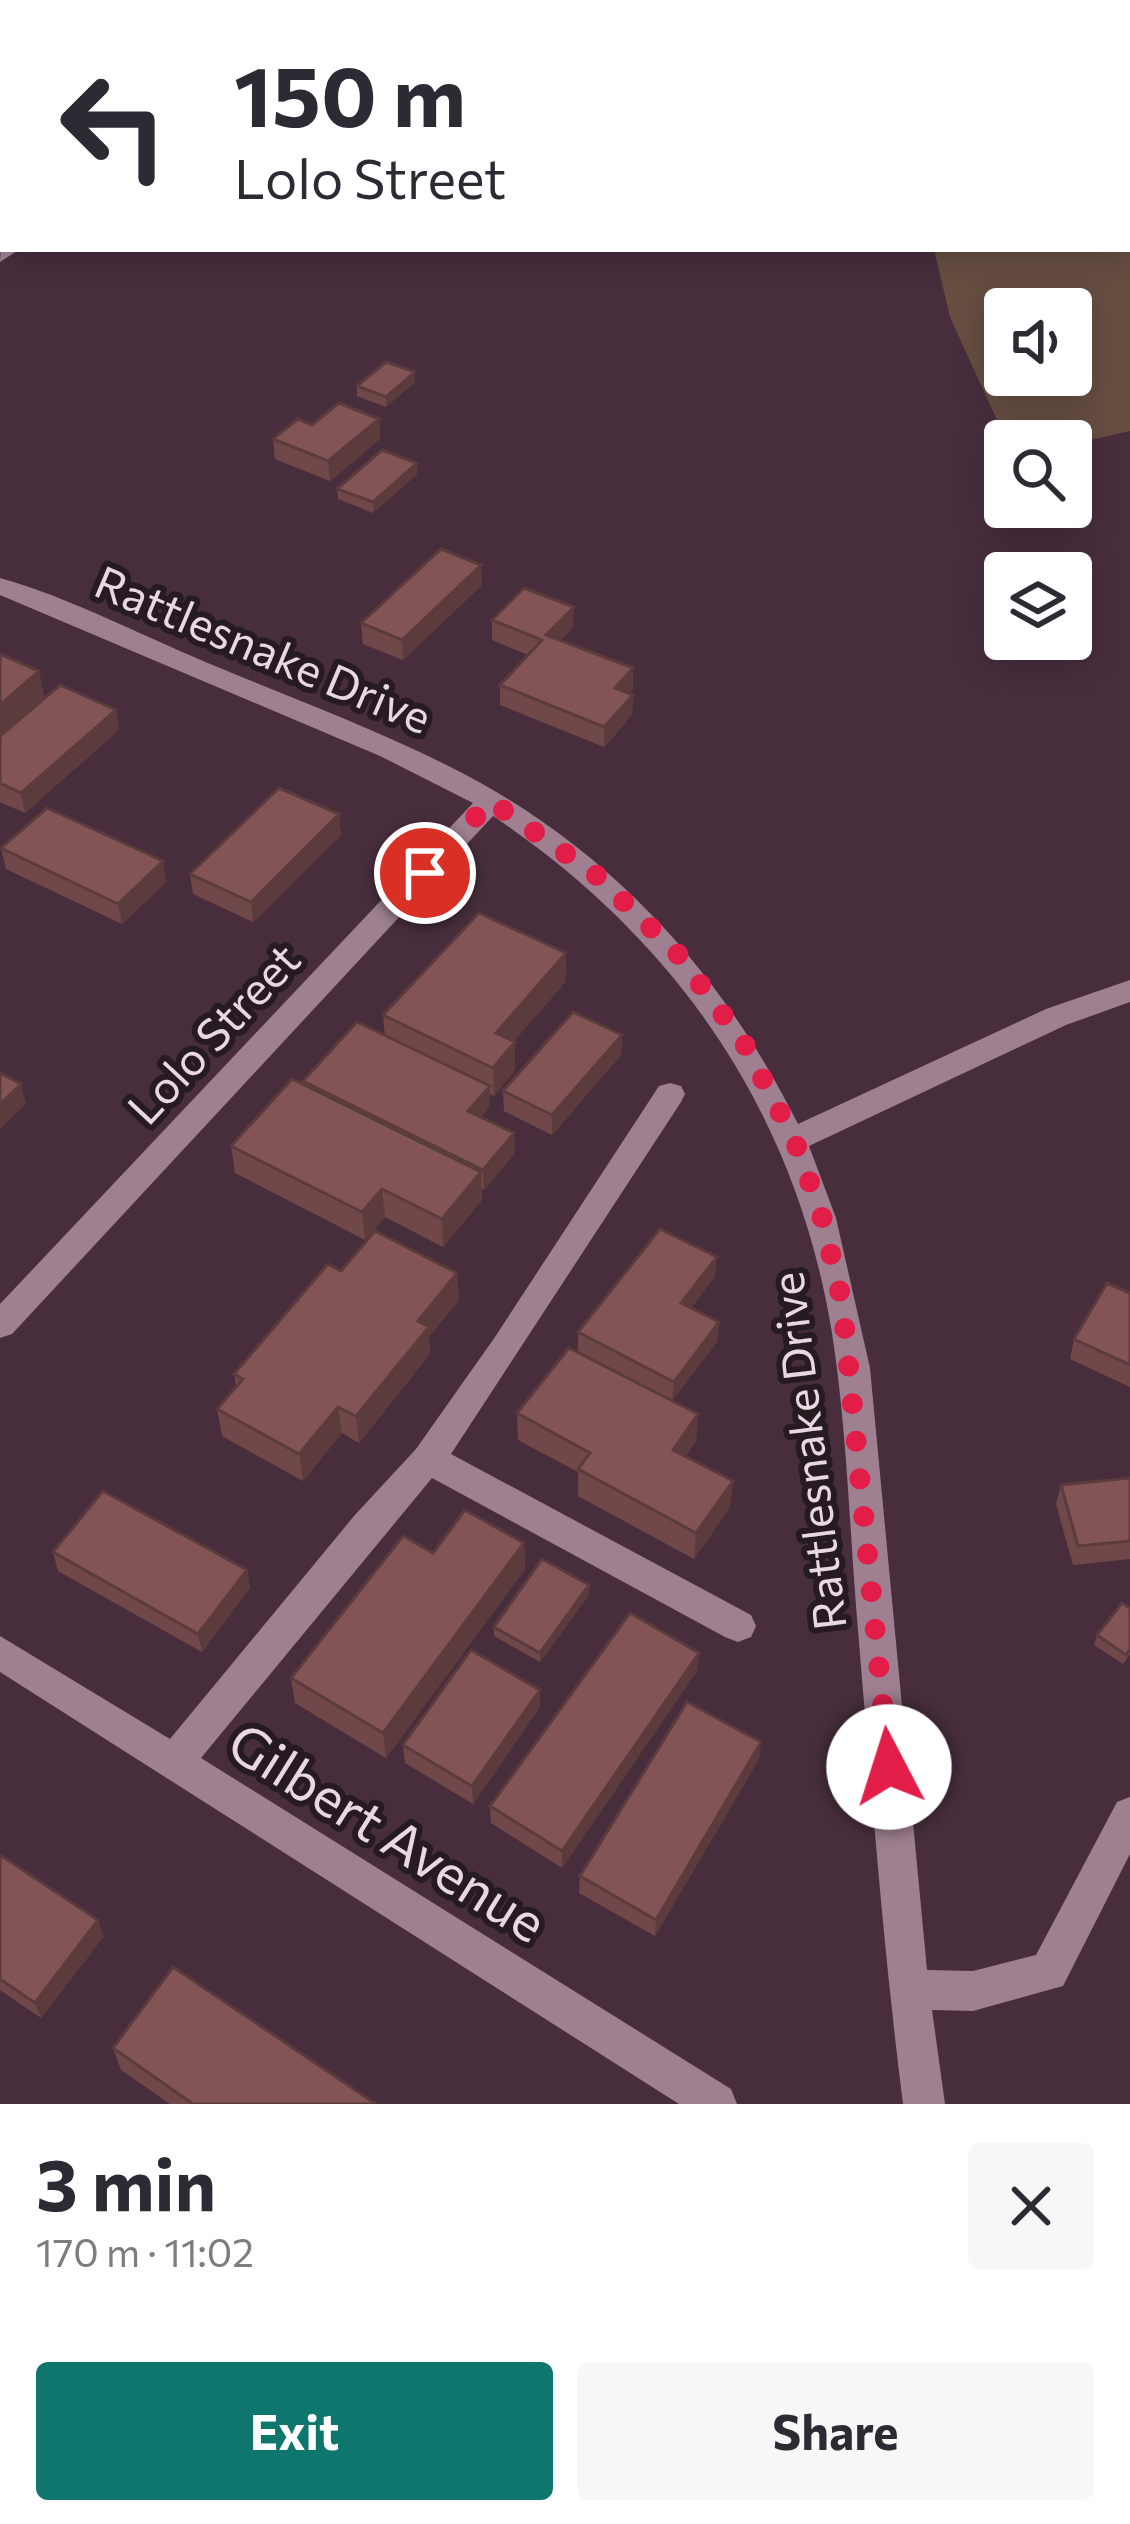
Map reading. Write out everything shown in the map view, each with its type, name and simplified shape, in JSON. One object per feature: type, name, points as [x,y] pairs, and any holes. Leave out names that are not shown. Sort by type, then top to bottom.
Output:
[{"type":"street","name":"Rattlesnake Drive","points":[[0,586],[385,748],[490,801],[595,874],[677,953],[744,1043],[794,1139],[821,1213],[842,1301],[908,1990],[924,2104]]},
{"type":"street","name":"Lolo Street","points":[[0,1324],[191,1126],[490,801]]},
{"type":"street","points":[[794,1139],[1056,1017],[1130,991]]},
{"type":"street","points":[[174,1762],[366,1527],[428,1459],[670,1094]]},
{"type":"street","points":[[428,1459],[738,1626]]},
{"type":"street","name":"Gilbert Avenue","points":[[0,1652],[716,2104]]},
{"type":"street","points":[[908,1990],[974,1990],[1049,1972],[1130,1815]]},
{"type":"shaded area","points":[[935,252],[1130,252],[1130,431],[1092,440],[1092,420],[997,420],[986,396],[1092,396],[1092,288],[984,288],[984,392],[950,317]]},
{"type":"building","points":[[386,362],[415,372],[386,397],[357,386]]},
{"type":"building","points":[[339,403],[379,419],[328,461],[273,439],[298,419],[312,425]]},
{"type":"building","points":[[382,450],[417,463],[373,502],[337,489]]},
{"type":"building","points":[[441,549],[481,565],[402,640],[361,623]]},
{"type":"building","points":[[524,588],[574,607],[546,635],[633,668],[615,688],[633,695],[604,727],[500,685],[542,640],[492,620]]},
{"type":"building","points":[[0,654],[39,671],[0,705]]},
{"type":"building","points":[[60,685],[116,710],[21,793],[0,783],[0,736]]},
{"type":"building","points":[[279,788],[339,814],[251,902],[190,874]]},
{"type":"building","points":[[47,808],[163,861],[118,904],[1,848]]},
{"type":"building","points":[[479,913],[566,953],[496,1033],[515,1042],[493,1068],[383,1015]]},
{"type":"building","points":[[573,1012],[622,1035],[552,1115],[503,1091]]},
{"type":"building","points":[[357,1022],[490,1086],[468,1111],[514,1133],[483,1170],[303,1081]]},
{"type":"building","points":[[0,1073],[21,1084],[0,1104]]},
{"type":"building","points":[[292,1079],[481,1172],[442,1219],[382,1189],[362,1212],[231,1146]]},
{"type":"building","points":[[660,1229],[717,1257],[681,1303],[719,1322],[674,1382],[578,1332]]},
{"type":"building","points":[[375,1231],[457,1273],[418,1321],[429,1327],[356,1416],[338,1407],[299,1454],[217,1409],[243,1379],[234,1374],[328,1264],[341,1271]]},
{"type":"building","points":[[1107,1283],[1130,1293],[1130,1365],[1074,1339]]},
{"type":"building","points":[[569,1348],[698,1414],[673,1450],[733,1481],[696,1533],[578,1469],[590,1453],[517,1413]]},
{"type":"building","points":[[1130,1478],[1130,1541],[1078,1546],[1061,1485]]},
{"type":"building","points":[[103,1491],[247,1570],[198,1634],[53,1552]]},
{"type":"building","points":[[465,1510],[524,1543],[383,1733],[291,1678],[403,1536],[433,1553]]},
{"type":"building","points":[[542,1559],[589,1585],[540,1653],[494,1627]]},
{"type":"building","points":[[1122,1603],[1130,1608],[1126,1655],[1097,1635]]},
{"type":"building","points":[[630,1613],[699,1653],[562,1851],[490,1806]]},
{"type":"building","points":[[471,1650],[540,1690],[472,1786],[403,1745]]},
{"type":"building","points":[[687,1702],[761,1742],[656,1920],[580,1876]]},
{"type":"building","points":[[0,1855],[98,1920],[35,2003],[0,1979]]},
{"type":"building","points":[[173,1967],[376,2104],[193,2104],[113,2048]]},
{"type":"route","points":[[425,873],[490,801],[595,874],[677,953],[744,1043],[794,1139],[821,1213],[842,1301],[889,1767]]}]
